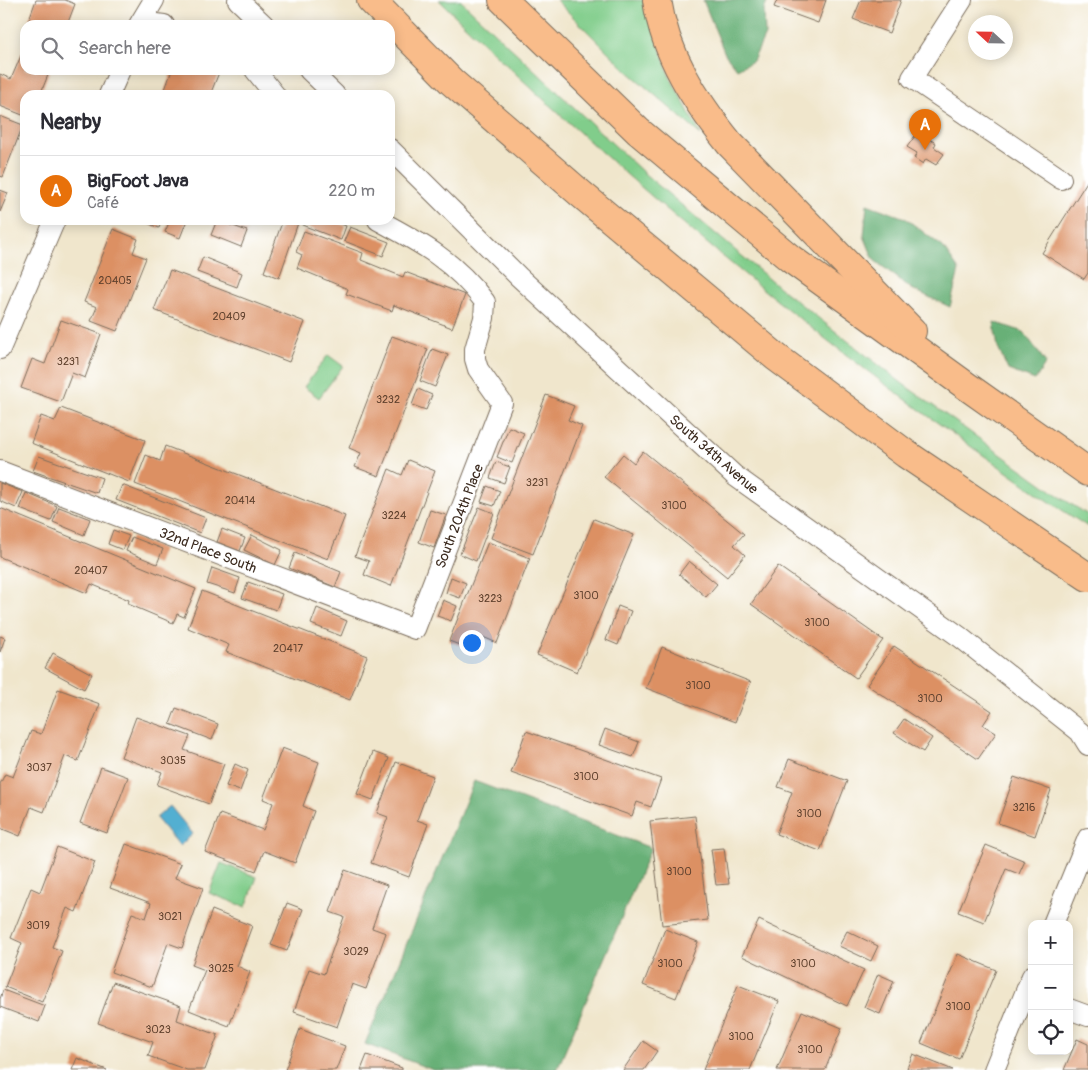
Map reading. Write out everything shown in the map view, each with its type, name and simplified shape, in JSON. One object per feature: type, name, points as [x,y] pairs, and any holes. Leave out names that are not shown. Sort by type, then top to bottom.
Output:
[{"type":"highway","points":[[371,0],[391,20]]},
{"type":"highway","points":[[503,0],[638,130],[791,259],[1088,472]]},
{"type":"highway","points":[[657,0],[666,35],[677,65],[708,117],[730,144],[965,385]]},
{"type":"highway","points":[[395,24],[452,82],[580,194],[776,357],[906,454],[1088,577]]},
{"type":"street","points":[[142,20],[154,0]]},
{"type":"street","points":[[238,0],[259,20]]},
{"type":"street","points":[[962,0],[912,78],[1061,179]]},
{"type":"street","points":[[111,90],[118,75]]},
{"type":"street","points":[[259,75],[271,90]]},
{"type":"street","points":[[315,75],[330,90]]},
{"type":"street","name":"South 34th Avenue","points":[[395,154],[526,284],[735,476],[960,637],[1080,732],[1088,745]]},
{"type":"street","points":[[0,349],[53,225]]},
{"type":"street","name":"South 204th Place","points":[[387,225],[440,256],[458,270],[485,302],[484,318],[475,349],[475,359],[478,369],[502,403],[415,629]]},
{"type":"street","name":"32nd Place South","points":[[0,472],[415,629]]},
{"type":"street","points":[[1055,920],[1088,838]]},
{"type":"street","points":[[994,1070],[1028,991]]},
{"type":"street","points":[[1072,1010],[1088,1016]]},
{"type":"green space","points":[[439,0],[460,0],[646,175],[780,288],[903,384],[1088,515],[1088,527],[1025,485],[894,391],[758,286],[563,118]]},
{"type":"green space","points":[[556,0],[644,0],[669,75],[701,135],[626,70]]},
{"type":"green space","points":[[703,0],[768,0],[764,10],[765,35],[753,61],[737,69],[725,54]]},
{"type":"green space","points":[[867,204],[905,218],[943,247],[959,270],[950,307],[912,289],[874,260],[864,236]]},
{"type":"green space","points":[[994,322],[1024,332],[1046,363],[1035,380],[1008,370],[998,348]]},
{"type":"green space","points":[[328,355],[343,366],[319,398],[304,387]]},
{"type":"green space","points":[[474,781],[651,848],[557,1070],[433,1070],[365,1044]]},
{"type":"green space","points":[[221,863],[257,877],[246,907],[209,893]]},
{"type":"water","points":[[170,806],[193,834],[179,846],[156,818]]},
{"type":"building","points":[[36,0],[65,0],[75,4],[69,20],[29,20]]},
{"type":"building","points":[[777,0],[826,0],[818,23],[774,7]]},
{"type":"building","points":[[861,0],[901,0],[889,33],[853,19]]},
{"type":"building","points":[[20,58],[20,75],[48,75],[42,90],[20,90],[20,114],[0,106],[0,74],[11,79]]},
{"type":"building","points":[[170,75],[218,75],[212,90],[165,90]]},
{"type":"building","points":[[0,116],[20,124],[20,133],[3,177],[0,176]]},
{"type":"building","points":[[915,136],[925,142],[927,138],[936,143],[934,147],[944,154],[936,165],[926,159],[923,164],[914,158],[917,153],[907,147]]},
{"type":"building","points":[[1088,180],[1088,273],[1084,279],[1042,253]]},
{"type":"building","points":[[0,190],[8,193],[0,212]]},
{"type":"building","points":[[168,225],[185,225],[180,238],[165,232]]},
{"type":"building","points":[[215,225],[231,225],[247,231],[241,247],[211,235]]},
{"type":"building","points":[[281,225],[297,225],[279,278],[264,272]]},
{"type":"building","points":[[302,225],[344,225],[346,226],[341,240]]},
{"type":"building","points":[[350,227],[389,242],[383,256],[344,241]]},
{"type":"building","points":[[113,229],[138,239],[133,253],[146,258],[117,331],[91,321],[97,307],[84,302]]},
{"type":"building","points":[[304,231],[363,253],[361,260],[403,277],[405,272],[465,295],[452,328],[394,305],[392,311],[346,294],[348,289],[297,268],[302,255],[296,252]]},
{"type":"building","points":[[203,257],[242,273],[237,287],[197,272]]},
{"type":"building","points":[[170,270],[305,322],[289,362],[154,310]]},
{"type":"building","points":[[61,320],[101,334],[85,378],[72,373],[61,402],[21,388],[32,359],[45,364]]},
{"type":"building","points":[[392,336],[428,349],[379,476],[355,467],[361,453],[349,448]]},
{"type":"building","points":[[432,349],[448,355],[435,387],[420,381]]},
{"type":"building","points":[[418,389],[432,395],[426,410],[412,405]]},
{"type":"building","points":[[546,395],[574,406],[568,420],[582,426],[533,554],[491,538]]},
{"type":"building","points":[[61,408],[145,440],[129,482],[31,443],[41,416],[55,421]]},
{"type":"building","points":[[509,427],[524,433],[512,463],[497,457]]},
{"type":"building","points":[[165,446],[345,516],[328,559],[135,484],[146,455],[160,461]]},
{"type":"building","points":[[643,451],[744,534],[734,545],[745,555],[727,577],[604,477],[623,454],[634,463]]},
{"type":"building","points":[[39,456],[102,478],[97,493],[33,471]]},
{"type":"building","points":[[408,460],[435,471],[391,586],[364,575],[369,561],[355,556],[389,469],[402,475]]},
{"type":"building","points":[[496,462],[510,467],[504,483],[490,478]]},
{"type":"building","points":[[0,483],[23,492],[16,508],[0,501]]},
{"type":"building","points":[[122,485],[206,518],[200,533],[116,500]]},
{"type":"building","points":[[487,486],[500,491],[494,506],[481,502]]},
{"type":"building","points":[[26,493],[57,506],[51,521],[20,509]]},
{"type":"building","points":[[59,507],[90,519],[84,535],[53,522]]},
{"type":"building","points":[[479,507],[494,513],[476,561],[460,554]]},
{"type":"building","points":[[0,508],[196,589],[184,617],[177,614],[173,623],[128,604],[129,600],[91,584],[87,593],[0,557]]},
{"type":"building","points":[[430,510],[446,515],[434,548],[419,542]]},
{"type":"building","points":[[594,519],[634,535],[577,672],[537,655]]},
{"type":"building","points":[[222,529],[245,538],[240,551],[217,542]]},
{"type":"building","points":[[113,530],[129,536],[123,550],[108,544]]},
{"type":"building","points":[[252,535],[282,550],[275,565],[244,550]]},
{"type":"building","points":[[132,537],[163,549],[157,564],[126,551]]},
{"type":"building","points":[[488,542],[530,558],[497,643],[483,637],[478,652],[449,641]]},
{"type":"building","points":[[295,553],[341,572],[335,587],[289,568]]},
{"type":"building","points":[[689,561],[717,584],[706,597],[679,574]]},
{"type":"building","points":[[778,566],[883,640],[856,678],[751,604]]},
{"type":"building","points":[[212,568],[240,578],[235,593],[207,584]]},
{"type":"building","points":[[451,577],[466,583],[460,598],[446,593]]},
{"type":"building","points":[[248,582],[282,594],[276,610],[242,598]]},
{"type":"building","points":[[202,591],[367,656],[350,700],[226,652],[229,645],[188,628]]},
{"type":"building","points":[[443,600],[457,606],[451,621],[437,616]]},
{"type":"building","points":[[618,606],[631,611],[618,645],[606,640]]},
{"type":"building","points":[[317,608],[347,621],[341,636],[311,624]]},
{"type":"building","points":[[0,636],[5,638],[0,652]]},
{"type":"building","points":[[894,646],[992,711],[983,725],[996,733],[978,759],[867,685]]},
{"type":"building","points":[[662,647],[751,682],[735,722],[646,688]]},
{"type":"building","points":[[53,653],[92,674],[84,689],[45,668]]},
{"type":"building","points":[[58,689],[100,704],[78,761],[65,756],[44,812],[31,807],[20,836],[0,828],[0,784],[5,774],[13,777],[31,731],[41,734]]},
{"type":"building","points":[[176,708],[218,724],[212,740],[170,724]]},
{"type":"building","points":[[136,717],[190,736],[184,750],[224,764],[209,804],[157,785],[162,772],[121,757]]},
{"type":"building","points":[[904,719],[932,738],[923,752],[894,733]]},
{"type":"building","points":[[605,729],[639,742],[633,757],[599,745]]},
{"type":"building","points":[[526,731],[661,779],[651,807],[637,802],[632,816],[511,773]]},
{"type":"building","points":[[282,748],[319,762],[303,806],[314,811],[295,863],[264,851],[256,871],[205,852],[220,814],[263,830],[273,803],[263,799]]},
{"type":"building","points":[[373,752],[389,758],[373,800],[357,794]]},
{"type":"building","points":[[789,759],[847,781],[820,851],[776,834],[792,792],[778,787]]},
{"type":"building","points":[[396,762],[433,776],[417,820],[428,824],[409,877],[371,863],[388,817],[377,813]]},
{"type":"building","points":[[235,764],[248,770],[240,791],[226,786]]},
{"type":"building","points":[[101,767],[128,777],[107,833],[80,823]]},
{"type":"building","points":[[1014,777],[1051,790],[1035,836],[998,823]]},
{"type":"building","points":[[695,816],[708,920],[662,925],[650,821]]},
{"type":"building","points":[[126,844],[181,864],[175,878],[203,888],[182,948],[168,943],[152,987],[111,972],[132,913],[146,918],[151,903],[110,888]]},
{"type":"building","points":[[986,845],[1025,861],[1019,874],[1006,869],[984,922],[958,912]]},
{"type":"building","points":[[57,847],[95,862],[76,912],[67,908],[52,947],[62,951],[42,1002],[5,987],[22,943],[11,938],[31,888],[40,892]]},
{"type":"building","points":[[724,848],[729,884],[716,885],[711,849]]},
{"type":"building","points":[[345,870],[387,885],[372,928],[386,933],[366,989],[352,984],[337,1027],[294,1012],[309,969],[324,974],[344,917],[330,912]]},
{"type":"building","points":[[287,903],[303,909],[287,951],[271,945]]},
{"type":"building","points":[[212,910],[252,926],[237,966],[250,972],[229,1026],[189,1010],[205,970],[192,965]]},
{"type":"building","points":[[759,920],[864,970],[847,1006],[742,956]]},
{"type":"building","points":[[665,929],[698,942],[676,998],[643,985]]},
{"type":"building","points":[[847,931],[878,946],[871,961],[839,946]]},
{"type":"building","points":[[958,954],[996,970],[959,1059],[921,1043]]},
{"type":"building","points":[[878,974],[894,981],[880,1014],[864,1007]]},
{"type":"building","points":[[113,982],[181,1006],[177,1020],[218,1035],[205,1070],[187,1070],[148,1056],[153,1042],[98,1023]]},
{"type":"building","points":[[738,985],[779,1001],[750,1070],[703,1070]]},
{"type":"building","points":[[3,990],[45,1006],[39,1022],[0,1007]]},
{"type":"building","points":[[802,1011],[842,1028],[825,1070],[777,1070]]},
{"type":"building","points":[[300,1029],[345,1046],[336,1070],[285,1070]]},
{"type":"building","points":[[1077,1039],[1088,1044],[1088,1070],[1064,1070],[1070,1055],[1073,1055],[1073,1049]]},
{"type":"building","points":[[643,1041],[657,1051],[644,1070],[623,1070]]},
{"type":"building","points":[[913,1054],[953,1070],[913,1070],[907,1068]]},
{"type":"building","points":[[367,1055],[402,1068],[402,1070],[361,1070]]},
{"type":"building","points":[[77,1058],[107,1070],[72,1070]]},
{"type":"place","name":"BigFoot Java","points":[[925,150]]}]
